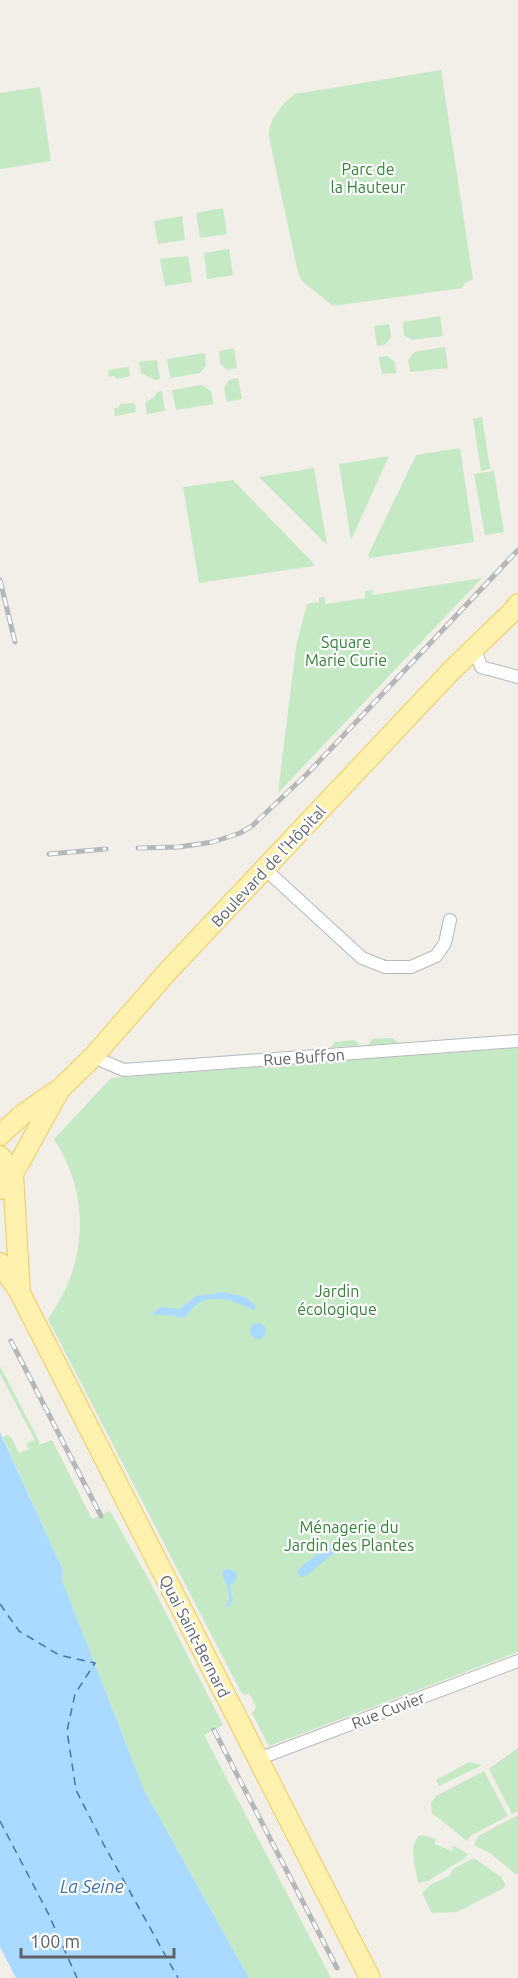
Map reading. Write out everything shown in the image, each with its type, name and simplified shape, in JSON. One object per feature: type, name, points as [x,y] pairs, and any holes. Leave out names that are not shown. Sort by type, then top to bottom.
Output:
[{"type":"main road","name":"Boulevard de l'Hôpital","points":[[0,1190],[13,1174],[60,1089],[93,1057],[169,970],[452,670],[518,604]]},
{"type":"main road","points":[[5,1122],[60,1089]]},
{"type":"main road","points":[[0,1156],[13,1174]]},
{"type":"main road","name":"Quai Saint-Bernard","points":[[13,1174],[20,1293]]},
{"type":"main road","name":"Quai Saint-Bernard","points":[[0,1263],[20,1293],[370,1978]]},
{"type":"street","points":[[475,648],[481,667],[518,677]]},
{"type":"street","points":[[265,869],[362,958],[385,967],[411,967],[436,956],[446,943],[450,920]]},
{"type":"street","name":"Rue Buffon","points":[[93,1057],[124,1070],[518,1041]]},
{"type":"street","name":"Rue Cuvier","points":[[258,1759],[518,1661]]},
{"type":"green space","name":"Parc de la Hauteur","points":[[441,70],[473,279],[465,283],[462,288],[333,306],[303,282],[298,273],[269,137],[273,119],[285,102],[295,94]]},
{"type":"green space","points":[[40,87],[51,161],[0,169],[0,93]]},
{"type":"green space","points":[[223,208],[227,234],[200,238],[196,213]]},
{"type":"green space","points":[[182,216],[185,240],[158,244],[154,221]]},
{"type":"green space","points":[[229,249],[233,275],[207,279],[204,253]]},
{"type":"green space","points":[[188,256],[192,282],[165,286],[160,259]]},
{"type":"green space","points":[[440,316],[443,336],[412,340],[404,335],[403,322]]},
{"type":"green space","points":[[389,324],[391,337],[385,345],[377,346],[374,326]]},
{"type":"green space","points":[[445,347],[448,368],[410,372],[408,360],[414,352]]},
{"type":"green space","points":[[234,348],[237,368],[227,370],[220,363],[219,351]]},
{"type":"green space","points":[[205,353],[206,365],[200,373],[170,378],[167,359]]},
{"type":"green space","points":[[387,356],[395,362],[396,373],[382,374],[379,357]]},
{"type":"green space","points":[[157,360],[160,379],[155,380],[141,373],[139,362]]},
{"type":"green space","points":[[129,367],[128,377],[117,379],[114,376],[109,377],[108,370]]},
{"type":"green space","points":[[238,378],[242,399],[227,402],[224,388],[229,380]]},
{"type":"green space","points":[[202,385],[211,391],[213,404],[176,410],[172,390]]},
{"type":"green space","points":[[162,391],[165,411],[147,414],[145,403],[157,392]]},
{"type":"green space","points":[[120,404],[135,404],[136,412],[115,416],[114,408],[118,408]]},
{"type":"green space","points":[[482,417],[490,469],[481,471],[473,419]]},
{"type":"green space","points":[[460,448],[474,542],[370,558],[368,555],[416,455]]},
{"type":"green space","points":[[389,456],[351,540],[339,464]]},
{"type":"green space","points":[[314,468],[327,545],[259,477]]},
{"type":"green space","points":[[494,471],[504,532],[485,535],[474,474]]},
{"type":"green space","points":[[233,480],[314,564],[313,566],[199,583],[183,487]]},
{"type":"green space","name":"Square Marie Curie","points":[[482,578],[278,793],[296,646],[307,604],[319,602],[319,598],[324,597],[326,604],[365,598],[365,591],[372,590],[373,595]]},
{"type":"green space","points":[[392,1038],[398,1043],[368,1045],[373,1039]]},
{"type":"green space","points":[[354,1040],[360,1045],[330,1048],[335,1042]]},
{"type":"green space","points":[[518,1048],[518,1652],[269,1746],[252,1713],[256,1707],[249,1693],[245,1695],[241,1692],[48,1319],[71,1275],[80,1229],[79,1206],[74,1183],[66,1161],[54,1139],[111,1078]]},
{"type":"green space","points":[[0,1366],[39,1445],[52,1440],[92,1519],[110,1511],[148,1578],[223,1725],[204,1735],[331,1978],[249,1978],[144,1790],[62,1580],[63,1570],[3,1437],[7,1435],[11,1437],[19,1453],[29,1449],[26,1444],[35,1440],[0,1374]]},
{"type":"green space","points":[[518,1748],[518,1811],[512,1814],[489,1769]]},
{"type":"green space","points":[[469,1762],[482,1765],[439,1786],[436,1780]]},
{"type":"green space","points":[[484,1771],[508,1816],[470,1836],[467,1841],[432,1813],[431,1803],[436,1796]]},
{"type":"green space","points":[[518,1815],[518,1874],[515,1874],[490,1853],[474,1845],[478,1836]]},
{"type":"green space","points":[[420,1835],[436,1839],[435,1844],[452,1851],[454,1846],[468,1854],[428,1881],[418,1883],[413,1851],[416,1839]]},
{"type":"green space","points":[[474,1858],[501,1877],[505,1884],[504,1888],[457,1912],[432,1913],[422,1893],[430,1885],[449,1876],[453,1869]]},
{"type":"water","points":[[223,1292],[245,1298],[256,1307],[253,1310],[234,1302],[208,1299],[199,1302],[184,1318],[154,1315],[153,1313],[160,1307],[180,1309],[196,1296]]},
{"type":"water","points":[[258,1323],[266,1331],[258,1339],[250,1331]]},
{"type":"water","name":"La Seine","points":[[0,1432],[63,1570],[62,1580],[144,1790],[249,1978],[16,1978],[0,1947]]},
{"type":"water","points":[[228,1569],[237,1574],[235,1582],[230,1585],[233,1600],[226,1607],[229,1595],[222,1574],[223,1570]]},
{"type":"waterway","points":[[303,1572],[331,1549]]},
{"type":"ferry route","points":[[0,1604],[19,1631],[59,1655],[95,1663],[75,1694],[67,1731],[76,1790],[178,1978]]},
{"type":"ferry route","points":[[0,1821],[48,1913],[77,1978]]},
{"type":"railway","points":[[138,848],[179,847],[213,842],[240,833],[252,826],[308,773],[518,550]]},
{"type":"railway","points":[[0,580],[15,642]]},
{"type":"railway","points":[[49,854],[106,849]]},
{"type":"railway","points":[[11,1341],[101,1516]]},
{"type":"railway","points":[[214,1730],[337,1968]]},
{"type":"park label","name":"Jardin écologique","points":[[337,1300]]},
{"type":"park label","name":"Ménagerie du Jardin des Plantes","points":[[349,1536]]}]
